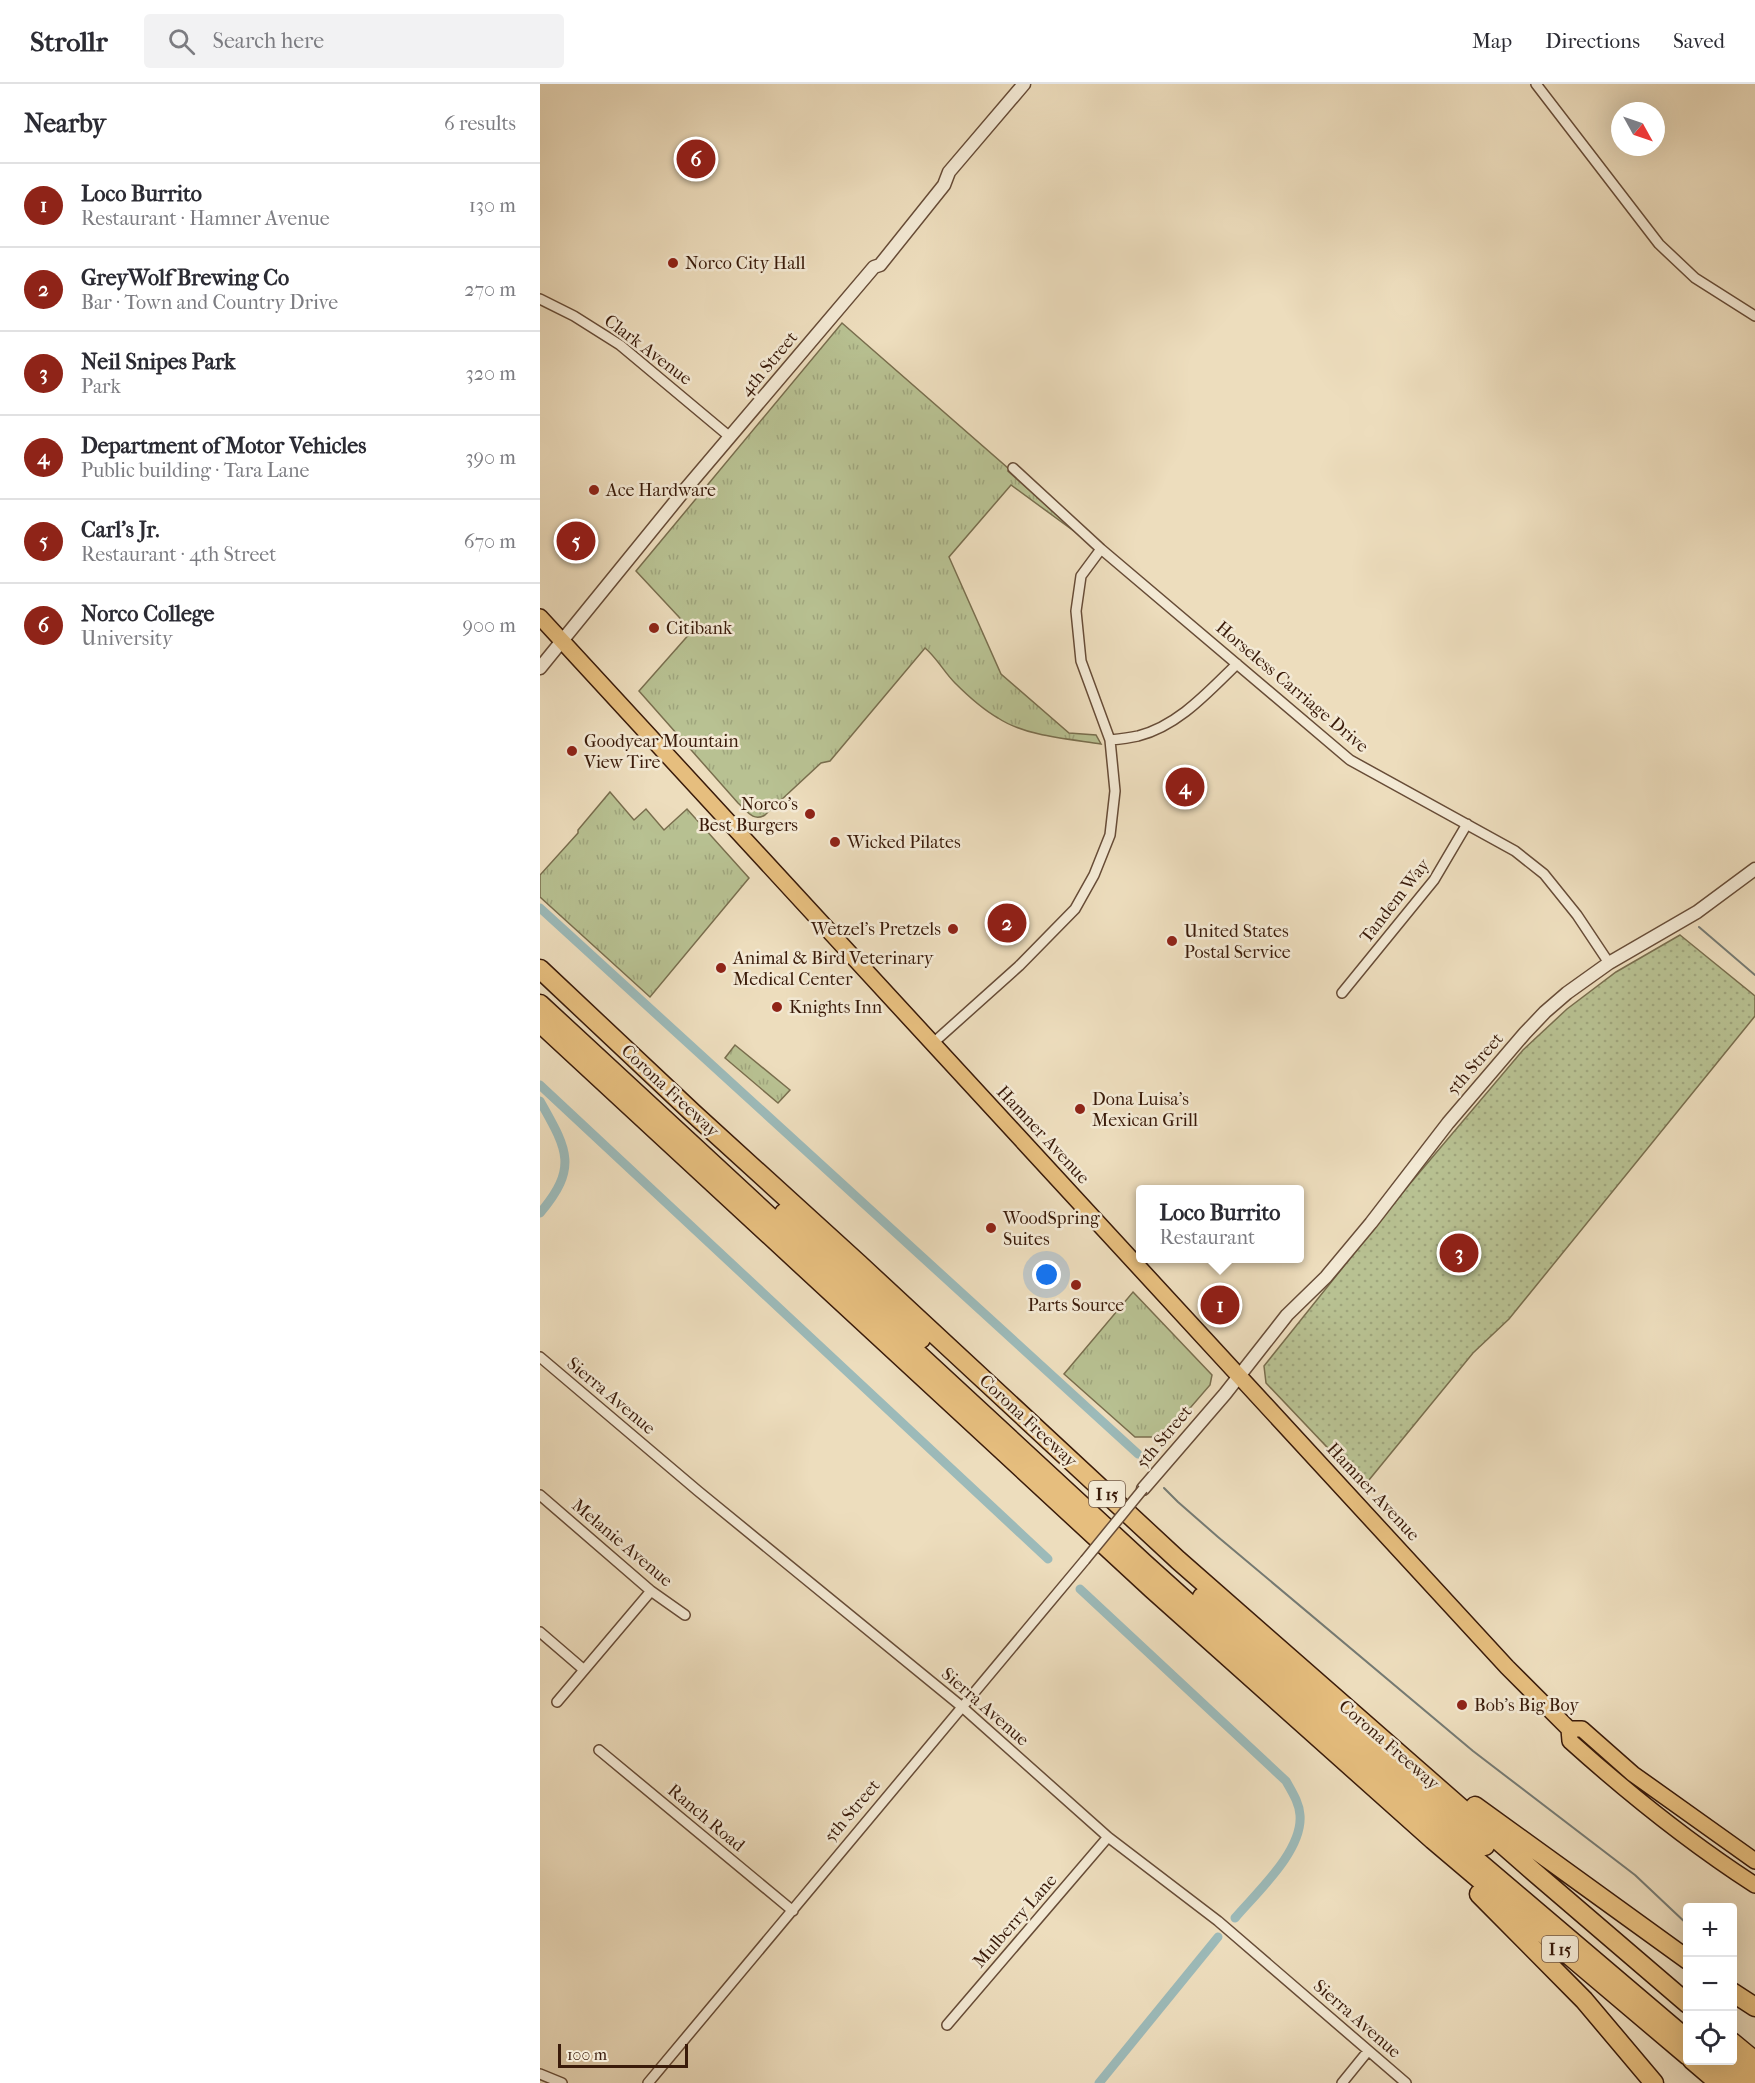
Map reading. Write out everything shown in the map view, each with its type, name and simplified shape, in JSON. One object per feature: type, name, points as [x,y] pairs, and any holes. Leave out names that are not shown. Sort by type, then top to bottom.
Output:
[{"type":"highway","name":"Corona Freeway","points":[[540,969],[1178,1560],[1683,2000]]},
{"type":"highway","points":[[540,989],[742,1184],[1144,1563],[1427,1818],[1683,2036]]},
{"type":"highway","points":[[540,1004],[1334,1716],[1683,2015]]},
{"type":"highway","name":"Corona Freeway","points":[[540,1023],[1152,1589],[1433,1840],[1683,2052]]},
{"type":"highway","name":"I 15","points":[[693,1113],[742,1184]]},
{"type":"highway","points":[[668,1140],[742,1184]]},
{"type":"highway","points":[[1343,1704],[1485,1814],[1684,1957]]},
{"type":"highway","points":[[1433,1840],[1468,1883],[1584,2000],[1654,2083]]},
{"type":"highway","points":[[1737,1995],[1755,2007]]},
{"type":"highway","points":[[1737,2046],[1755,2061]]},
{"type":"highway","points":[[1737,2062],[1755,2078]]},
{"type":"highway","points":[[1697,2065],[1719,2083]]},
{"type":"highway","points":[[1717,2065],[1738,2083]]},
{"type":"main road","name":"Hamner Avenue","points":[[540,617],[1507,1667],[1569,1729],[1570,1741],[1622,1788],[1700,1849],[1755,1885]]},
{"type":"main road","name":"Hamner Avenue","points":[[1569,1729],[1582,1729],[1633,1774],[1755,1861]]},
{"type":"street","points":[[877,266],[887,246],[1023,84]]},
{"type":"street","points":[[1536,84],[1659,244],[1695,278],[1755,316]]},
{"type":"street","points":[[877,266],[901,250],[933,212],[939,204],[949,172]]},
{"type":"street","name":"4th Street","points":[[540,668],[683,492],[877,266]]},
{"type":"street","name":"Clark Avenue","points":[[540,299],[574,316],[620,345],[730,437]]},
{"type":"street","name":"Horseless Carriage Drive","points":[[1013,468],[1101,549],[1350,760],[1515,851],[1544,874],[1609,963]]},
{"type":"street","points":[[932,1044],[1019,966],[1075,909],[1094,875],[1110,835],[1115,791],[1110,740],[1081,661],[1076,611],[1081,576],[1101,549]]},
{"type":"street","points":[[1110,740],[1140,736],[1172,721],[1204,696],[1237,664]]},
{"type":"street","name":"Tandem Way","points":[[1342,993],[1434,880],[1467,824]]},
{"type":"street","name":"5th Street","points":[[648,2083],[1287,1316],[1326,1277],[1448,1123],[1525,1033],[1567,993],[1609,963],[1697,912],[1755,869]]},
{"type":"street","name":"Sierra Avenue","points":[[540,1357],[698,1491],[961,1707],[1108,1838],[1218,1921],[1406,2083]]},
{"type":"street","name":"Melanie Avenue","points":[[540,1495],[651,1591],[685,1616]]},
{"type":"street","points":[[556,1702],[651,1591]]},
{"type":"street","points":[[540,1632],[583,1669]]},
{"type":"street","name":"Ranch Road","points":[[599,1750],[793,1911]]},
{"type":"street","name":"Mulberry Lane","points":[[947,2025],[1108,1838]]},
{"type":"street","points":[[1342,2083],[1368,2051]]},
{"type":"street","points":[[540,2074],[562,2083]]},
{"type":"green space","points":[[842,323],[1009,469],[1008,471],[1082,537],[1011,485],[949,557],[1001,674],[1069,733],[1096,735],[1101,744],[1034,733],[998,718],[964,692],[925,648],[830,761],[821,763],[765,815],[757,817],[750,815],[738,803],[639,691],[692,631],[636,571]]},
{"type":"green space","points":[[610,792],[634,820],[646,809],[664,830],[687,809],[749,878],[650,997],[540,897],[540,875],[578,833],[578,830]]},
{"type":"green space","points":[[1680,935],[1755,996],[1755,1016],[1509,1319],[1473,1353],[1364,1486],[1266,1383],[1264,1366],[1408,1186],[1523,1050],[1567,1009],[1616,972]]},
{"type":"green space","points":[[735,1045],[790,1090],[778,1103],[725,1058]]},
{"type":"green space","points":[[1133,1292],[1212,1375],[1210,1385],[1165,1437],[1135,1437],[1064,1374]]},
{"type":"waterway","points":[[540,908],[1138,1454]]},
{"type":"waterway","points":[[1699,927],[1755,975]]},
{"type":"waterway","points":[[540,1085],[1048,1559]]},
{"type":"waterway","points":[[540,1101],[557,1132],[565,1158],[560,1183],[540,1213]]},
{"type":"waterway","points":[[1164,1488],[1218,1537],[1473,1751],[1635,1875],[1683,1920]]},
{"type":"waterway","points":[[1080,1589],[1286,1781],[1295,1797],[1300,1815],[1299,1829],[1294,1843],[1277,1870],[1235,1918]]},
{"type":"waterway","points":[[1099,2083],[1218,1937]]},
{"type":"place","name":"Norco College","points":[[696,159]]},
{"type":"place","name":"Norco City Hall","points":[[673,263]]},
{"type":"place","name":"Ace Hardware","points":[[594,490]]},
{"type":"place","name":"Carl's Jr.","points":[[576,541]]},
{"type":"place","name":"Citibank","points":[[654,628]]},
{"type":"place","name":"Goodyear Mountain View Tire","points":[[572,751]]},
{"type":"place","name":"Department of Motor Vehicles","points":[[1185,787]]},
{"type":"place","name":"Norco's Best Burgers","points":[[810,814]]},
{"type":"place","name":"Wicked Pilates","points":[[835,842]]},
{"type":"place","name":"GreyWolf Brewing Co","points":[[1007,923]]},
{"type":"place","name":"Wetzel's Pretzels","points":[[953,929]]},
{"type":"place","name":"United States Postal Service","points":[[1172,941]]},
{"type":"place","name":"Animal & Bird Veterinary Medical Center","points":[[721,968]]},
{"type":"place","name":"Knights Inn","points":[[777,1007]]},
{"type":"place","name":"Dona Luisa’s Mexican Grill","points":[[1080,1109]]},
{"type":"place","name":"WoodSpring Suites","points":[[991,1228]]},
{"type":"place","name":"Neil Snipes Park","points":[[1459,1253]]},
{"type":"place","name":"Parts Source","points":[[1076,1285]]},
{"type":"place","name":"Loco Burrito","points":[[1220,1305]]},
{"type":"place","name":"Bob's Big Boy","points":[[1462,1705]]}]
